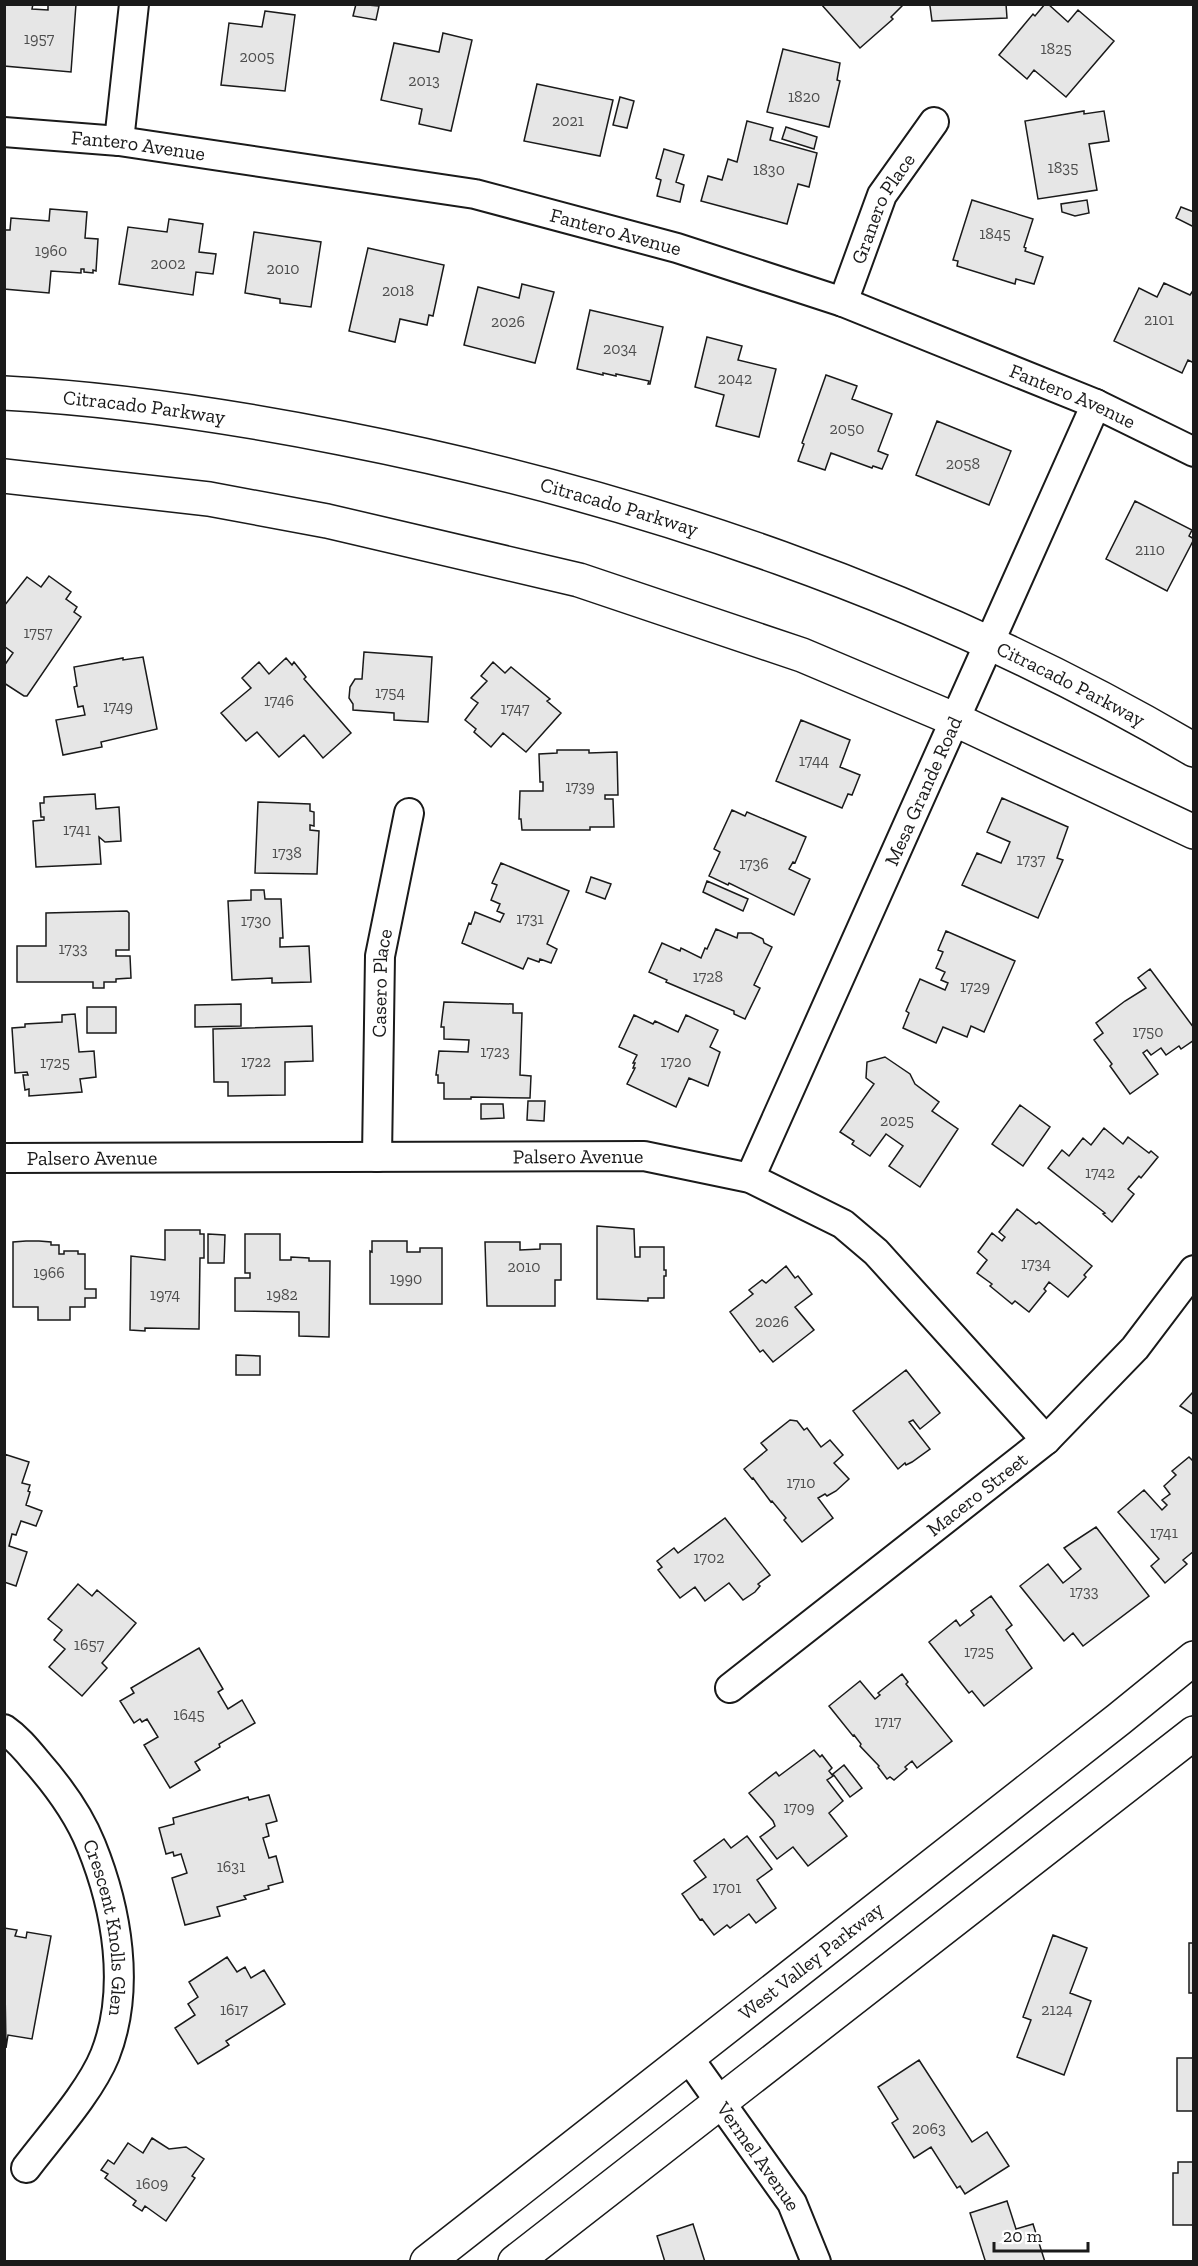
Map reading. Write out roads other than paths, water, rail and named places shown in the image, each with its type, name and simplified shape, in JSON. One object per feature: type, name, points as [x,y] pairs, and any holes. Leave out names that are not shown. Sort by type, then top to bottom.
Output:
[{"type":"street","points":[[119,141],[134,4]]},
{"type":"street","name":"Granero Place","points":[[843,302],[882,195],[934,122]]},
{"type":"street","name":"Fantero Avenue","points":[[4,132],[119,141],[475,194],[677,248],[843,302],[1096,404],[1194,452]]},
{"type":"street","name":"Citracado Parkway","points":[[4,393],[148,407],[275,425],[403,450],[535,482],[684,525],[810,569],[990,644],[1097,697],[1194,750]]},
{"type":"street","name":"Mesa Grande Road","points":[[750,1178],[1096,404]]},
{"type":"street","points":[[4,476],[221,501],[327,521],[579,580],[802,655],[956,720],[1194,832]]},
{"type":"street","name":"Casero Place","points":[[377,1157],[380,956],[409,813]]},
{"type":"street","name":"Palsero Avenue","points":[[4,1158],[644,1156],[750,1178],[843,1224],[876,1252],[1046,1440]]},
{"type":"street","name":"Macero Street","points":[[730,1688],[1046,1440],[1135,1348],[1194,1270]]},
{"type":"street","name":"West Valley Parkway","points":[[427,2262],[1194,1658]]},
{"type":"street","name":"Crescent Knolls Glen","points":[[4,1729],[14,1735],[49,1776],[71,1807],[91,1844],[107,1894],[116,1935],[118,1982],[113,2030],[105,2056],[93,2080],[26,2168]]},
{"type":"street","points":[[515,2262],[1194,1733]]},
{"type":"street","name":"Vermel Avenue","points":[[688,2057],[792,2203],[816,2262]]}]
